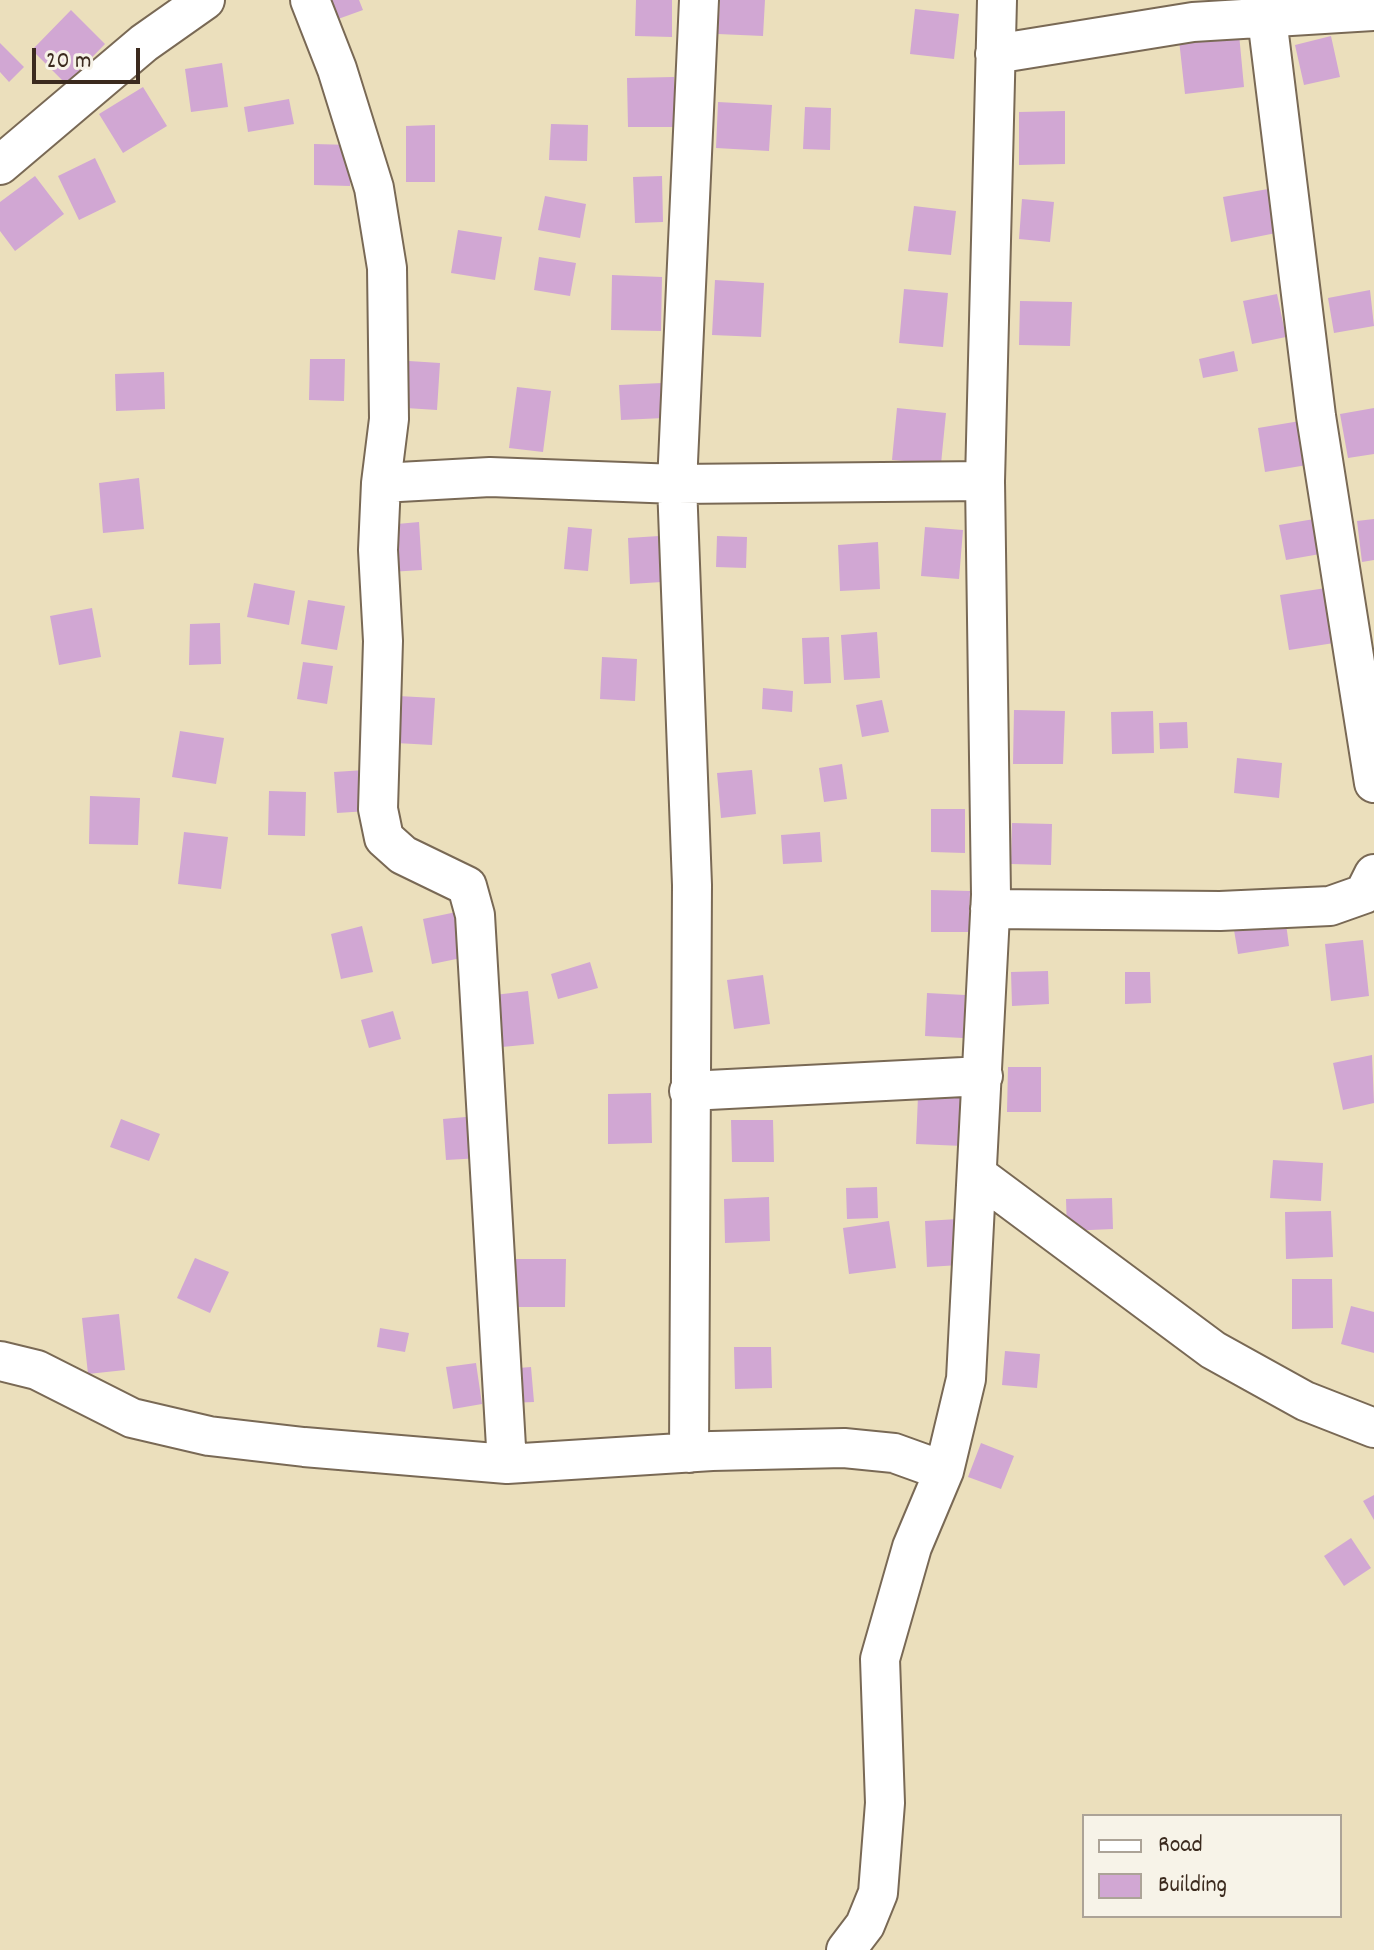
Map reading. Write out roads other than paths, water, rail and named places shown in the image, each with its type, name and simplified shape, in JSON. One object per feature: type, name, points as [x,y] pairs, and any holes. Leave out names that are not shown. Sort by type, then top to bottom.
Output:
[{"type":"street","points":[[0,165],[144,43],[205,0]]},
{"type":"street","points":[[310,0],[337,69],[374,188],[387,268],[389,419],[381,483],[378,550],[383,641],[378,809],[384,838],[403,855],[467,886],[475,915],[507,1464]]},
{"type":"street","points":[[689,1453],[692,885],[677,484],[699,0]]},
{"type":"street","points":[[846,1950],[865,1925],[878,1893],[885,1803],[880,1659],[912,1547],[944,1471],[966,1379],[979,1176],[990,909],[985,481],[997,0]]},
{"type":"street","points":[[995,54],[1193,22],[1374,11]]},
{"type":"street","points":[[1267,18],[1316,416],[1374,783]]},
{"type":"street","points":[[381,483],[490,477],[677,484],[985,481]]},
{"type":"street","points":[[990,909],[1220,911],[1330,906],[1364,894],[1374,874]]},
{"type":"street","points":[[689,1091],[983,1076]]},
{"type":"street","points":[[979,1176],[1213,1350],[1305,1401],[1374,1428]]},
{"type":"street","points":[[0,1361],[37,1370],[132,1418],[209,1436],[507,1464],[844,1448],[894,1453],[944,1471]]}]
